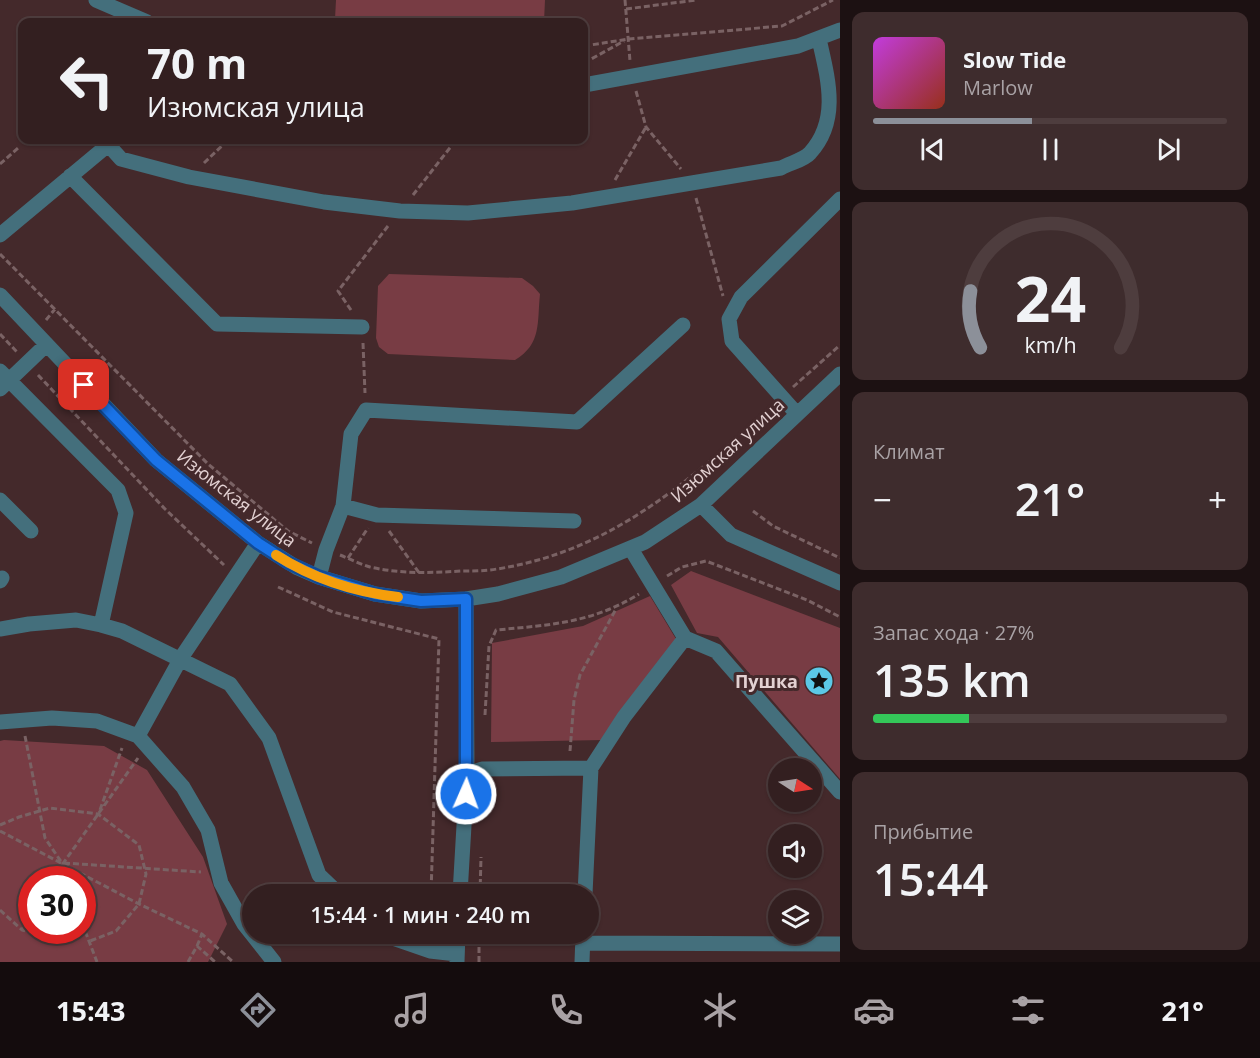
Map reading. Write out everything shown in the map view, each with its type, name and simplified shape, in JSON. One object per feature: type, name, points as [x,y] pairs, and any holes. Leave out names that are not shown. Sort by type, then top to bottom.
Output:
[{"type":"street","points":[[96,0],[130,18]]},
{"type":"street","points":[[588,84],[798,46],[840,30]]},
{"type":"street","points":[[108,144],[121,159],[189,177],[324,202],[400,211],[468,213],[572,203],[781,168],[809,154],[824,134],[832,109],[831,92],[819,39]]},
{"type":"street","points":[[0,235],[104,144]]},
{"type":"street","points":[[70,176],[217,324],[362,327]]},
{"type":"street","points":[[797,414],[732,341],[729,319],[741,297],[840,199]]},
{"type":"street","name":"Изюмская улица","points":[[0,295],[156,460],[258,543],[296,567],[319,577],[375,594],[421,601],[466,599],[498,594],[561,577],[631,549],[659,534],[701,505],[840,374]]},
{"type":"street","points":[[319,577],[326,550],[343,506],[351,434],[366,410],[577,422],[683,325]]},
{"type":"street","points":[[46,345],[27,363],[3,380],[118,490],[126,513],[101,625]]},
{"type":"street","points":[[0,500],[32,531]]},
{"type":"street","points":[[701,505],[731,535],[840,583]]},
{"type":"street","points":[[343,506],[377,515],[574,521]]},
{"type":"street","points":[[137,738],[181,658],[258,543]]},
{"type":"street","points":[[631,549],[685,638],[716,651],[840,792]]},
{"type":"street","points":[[461,884],[467,774],[466,599]]},
{"type":"street","points":[[0,628],[76,620],[101,625],[122,631],[230,684],[269,738],[319,875],[328,884]]},
{"type":"street","points":[[585,884],[591,768],[624,717],[685,638]]},
{"type":"street","points":[[0,722],[52,718],[97,721],[137,738],[183,787],[208,830],[221,883],[244,924],[274,962]]},
{"type":"street","points":[[467,774],[482,769],[591,768]]},
{"type":"street","points":[[599,938],[840,944]]},
{"type":"street","points":[[410,944],[457,958]]},
{"type":"street","points":[[582,962],[583,944]]},
{"type":"path","points":[[625,0],[632,76]]},
{"type":"path","points":[[626,9],[697,0]]},
{"type":"path","points":[[588,45],[628,39],[782,26],[833,0]]},
{"type":"path","points":[[588,61],[628,39]]},
{"type":"path","points":[[604,197],[646,127]]},
{"type":"path","points":[[189,177],[224,144]]},
{"type":"path","points":[[366,410],[362,327],[338,291],[453,144]]},
{"type":"path","points":[[0,164],[18,148]]},
{"type":"path","points":[[0,254],[208,464],[288,531],[326,550],[370,567],[420,574],[496,569],[550,557],[610,532],[645,512],[707,465],[840,345]]},
{"type":"path","points":[[0,334],[165,509],[236,576]]},
{"type":"path","points":[[753,511],[773,526],[840,558]]},
{"type":"path","points":[[348,558],[377,515],[420,574]]},
{"type":"path","points":[[496,630],[562,624],[617,608],[682,567],[706,561],[807,600],[840,617]]},
{"type":"path","points":[[278,587],[333,612],[439,639],[431,884]]},
{"type":"path","points":[[569,768],[574,700],[580,675],[617,608]]},
{"type":"path","points":[[21,720],[45,838],[63,866]]},
{"type":"path","points":[[60,866],[98,814],[137,738]]},
{"type":"path","points":[[98,814],[137,738]]},
{"type":"path","points":[[0,825],[50,808],[98,814],[139,844],[146,874],[139,904],[116,931],[96,939]]},
{"type":"path","points":[[0,831],[139,904],[202,934],[233,962]]},
{"type":"path","points":[[62,863],[219,874]]},
{"type":"path","points":[[0,910],[18,926]]},
{"type":"path","points":[[188,962],[202,934]]},
{"type":"path","points":[[91,944],[97,962]]},
{"type":"path","points":[[479,944],[479,962]]},
{"type":"path","points":[[196,946],[215,962]]},
{"type":"shaded area","points":[[336,0],[545,0],[544,18],[335,18]]},
{"type":"shaded area","points":[[389,274],[522,278],[540,294],[538,323],[534,339],[524,354],[515,360],[388,354],[379,347],[376,338],[378,286]]},
{"type":"shaded area","points":[[691,571],[840,628],[840,779],[718,637],[697,633],[671,585]]},
{"type":"shaded area","points":[[650,596],[676,639],[603,740],[491,742],[492,643],[583,626]]},
{"type":"shaded area","points":[[0,741],[104,746],[147,770],[203,857],[227,924],[208,962],[0,962]]},
{"type":"slow traffic","points":[[276,555],[319,577],[375,594],[398,597]]},
{"type":"place","name":"Пушка","points":[[819,681]]},
{"type":"route","points":[[84,385],[156,460],[258,543],[296,567],[319,577],[375,594],[421,601],[466,599],[466,794]]}]
